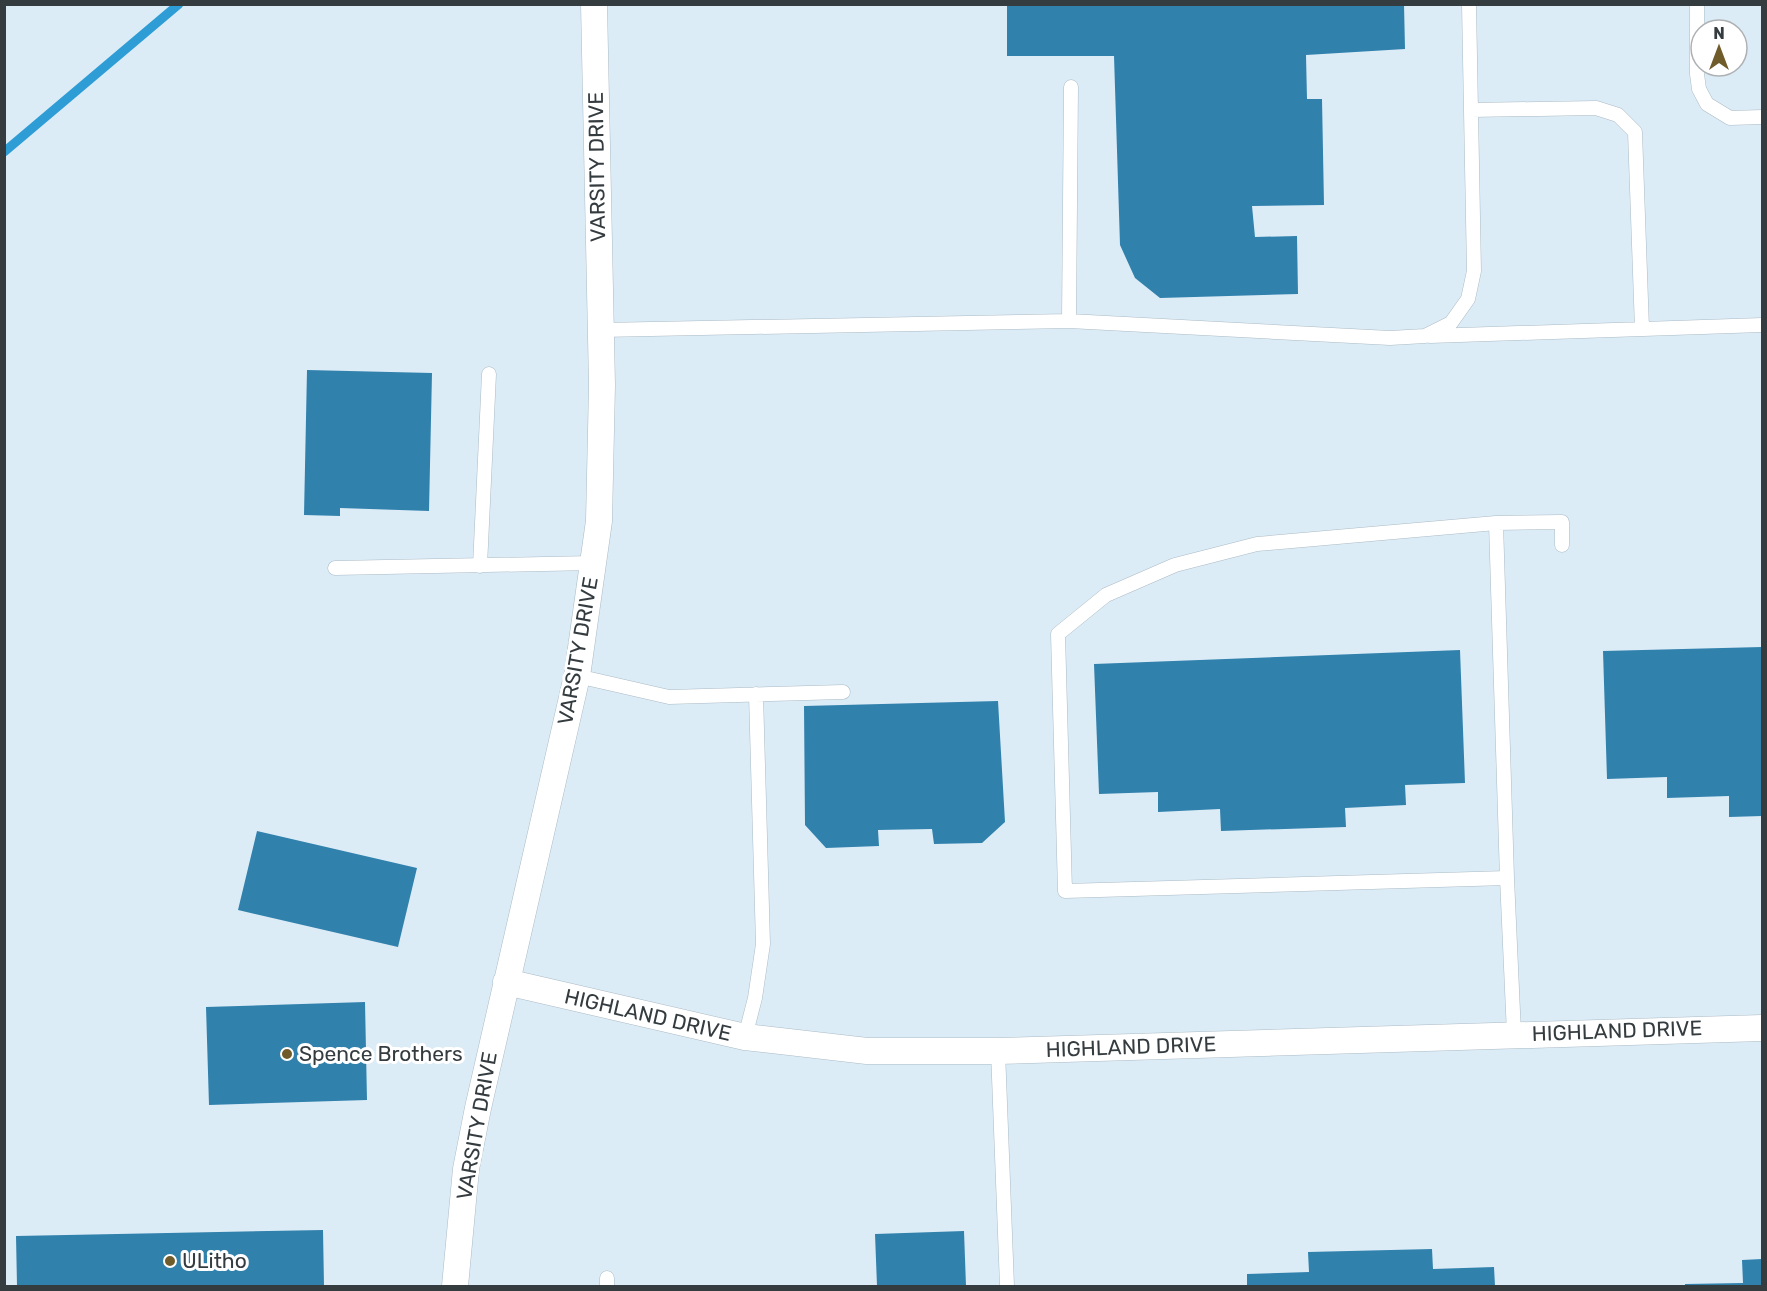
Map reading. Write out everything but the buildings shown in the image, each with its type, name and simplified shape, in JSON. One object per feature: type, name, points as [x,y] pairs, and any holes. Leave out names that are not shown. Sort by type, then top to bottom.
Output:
[{"type":"street","name":"VARSITY DRIVE","points":[[455,1287],[466,1169],[506,982],[577,676],[599,521],[602,385],[594,4]]},
{"type":"street","name":"HIGHLAND DRIVE","points":[[506,982],[745,1037],[867,1051],[998,1051],[1762,1028]]},
{"type":"lane","points":[[1425,336],[1451,323],[1467,298],[1474,270],[1469,4]]},
{"type":"lane","points":[[1697,4],[1697,74],[1699,89],[1707,104],[1730,118],[1762,117]]},
{"type":"lane","points":[[1069,321],[1071,87]]},
{"type":"lane","points":[[1471,110],[1596,108],[1618,115],[1635,132],[1642,329]]},
{"type":"lane","points":[[601,330],[1069,321],[1390,338],[1762,325]]},
{"type":"lane","points":[[480,566],[489,374]]},
{"type":"lane","points":[[1507,878],[1065,891],[1058,634],[1106,595],[1175,565],[1257,544],[1496,523],[1562,522],[1562,545]]},
{"type":"lane","points":[[1496,523],[1514,1034]]},
{"type":"lane","points":[[335,568],[593,563]]},
{"type":"lane","points":[[577,676],[669,697],[843,692]]},
{"type":"lane","points":[[745,1037],[755,998],[763,944],[756,694]]},
{"type":"lane","points":[[998,1051],[1007,1287]]},
{"type":"waterway","points":[[4,152],[179,4]]},
{"type":"place","name":"Spence Brothers","points":[[287,1054]]},
{"type":"place","name":"ULitho","points":[[170,1261]]}]
